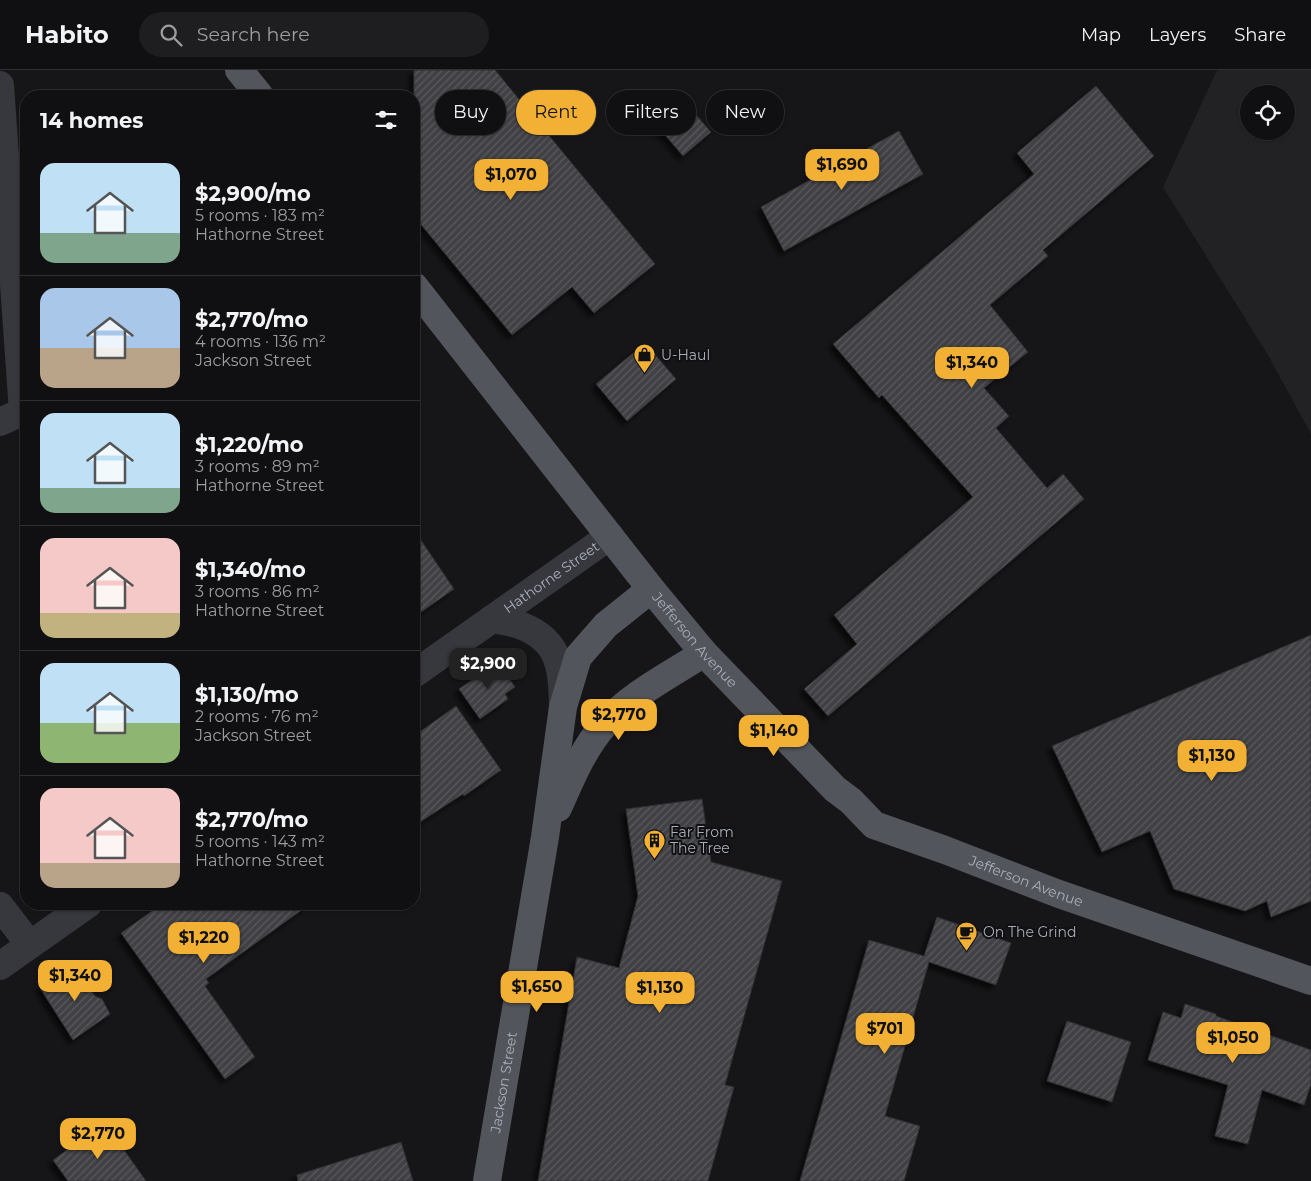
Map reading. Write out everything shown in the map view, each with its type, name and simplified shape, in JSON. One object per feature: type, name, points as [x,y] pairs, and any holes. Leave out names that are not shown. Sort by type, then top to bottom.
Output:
[{"type":"main road","points":[[239,70],[255,90]]},
{"type":"main road","name":"Jefferson Avenue","points":[[420,294],[651,589],[704,653],[835,789],[851,801],[874,825],[1059,894],[1311,981]]},
{"type":"main road","name":"Jackson Street","points":[[487,1181],[545,837],[563,707],[578,657],[606,625],[651,589]]},
{"type":"main road","name":"Jackson Street","points":[[545,837],[578,764],[604,725],[639,694],[704,653]]},
{"type":"street","points":[[1,101],[17,415]]},
{"type":"street","name":"Hathorne Street","points":[[420,670],[610,536]]},
{"type":"street","name":"Hathorne Street","points":[[492,619],[522,625],[542,637],[556,654],[562,673],[563,707]]},
{"type":"street","points":[[0,906],[30,945]]},
{"type":"street","points":[[0,966],[80,910]]},
{"type":"shaded area","points":[[1217,70],[1311,70],[1311,434],[1268,355],[1163,187]]},
{"type":"building","points":[[414,70],[495,70],[516,95],[516,135],[549,135],[655,264],[594,313],[572,287],[512,335],[420,223],[420,90],[414,90]]},
{"type":"building","points":[[1096,86],[1154,156],[1043,250],[1048,256],[990,305],[1028,352],[984,388],[1009,416],[996,428],[1047,488],[1063,474],[1084,499],[828,716],[804,689],[857,644],[834,615],[973,497],[882,395],[879,398],[833,344],[1034,174],[1017,153]]},
{"type":"building","points":[[696,115],[706,126],[708,135],[683,156],[665,135],[696,135]]},
{"type":"building","points":[[899,131],[923,174],[784,251],[761,207]]},
{"type":"building","points":[[645,343],[676,379],[627,421],[596,384]]},
{"type":"building","points":[[420,539],[454,589],[420,613]]},
{"type":"building","points":[[1311,635],[1311,901],[1271,917],[1267,901],[1245,911],[1174,889],[1150,831],[1102,852],[1052,746]]},
{"type":"building","points":[[498,662],[515,687],[505,694],[508,699],[480,719],[459,689]]},
{"type":"building","points":[[456,706],[501,770],[464,796],[463,794],[420,822],[420,732]]},
{"type":"building","points":[[702,799],[711,862],[782,881],[725,1085],[734,1087],[708,1181],[538,1181],[577,957],[619,968],[638,896],[626,809]]},
{"type":"building","points":[[154,910],[302,910],[206,979],[209,983],[205,986],[255,1057],[225,1079],[121,933]]},
{"type":"building","points":[[937,917],[1011,943],[996,985],[929,962],[885,1116],[920,1126],[904,1181],[800,1181],[869,940],[924,956]]},
{"type":"building","points":[[74,965],[95,996],[102,999],[110,1014],[73,1040],[40,988]]},
{"type":"building","points":[[1185,1004],[1311,1050],[1311,1084],[1304,1105],[1262,1090],[1248,1144],[1215,1136],[1228,1085],[1148,1060],[1163,1012],[1181,1018]]},
{"type":"building","points":[[1067,1021],[1131,1042],[1112,1102],[1047,1081]]},
{"type":"building","points":[[105,1123],[146,1181],[68,1181],[53,1160]]},
{"type":"building","points":[[401,1142],[413,1181],[298,1181],[297,1175]]},
{"type":"place","name":"U-Haul","points":[[645,374]]},
{"type":"place","name":"Far From The Tree","points":[[654,859]]},
{"type":"place","name":"On The Grind","points":[[967,951]]}]
